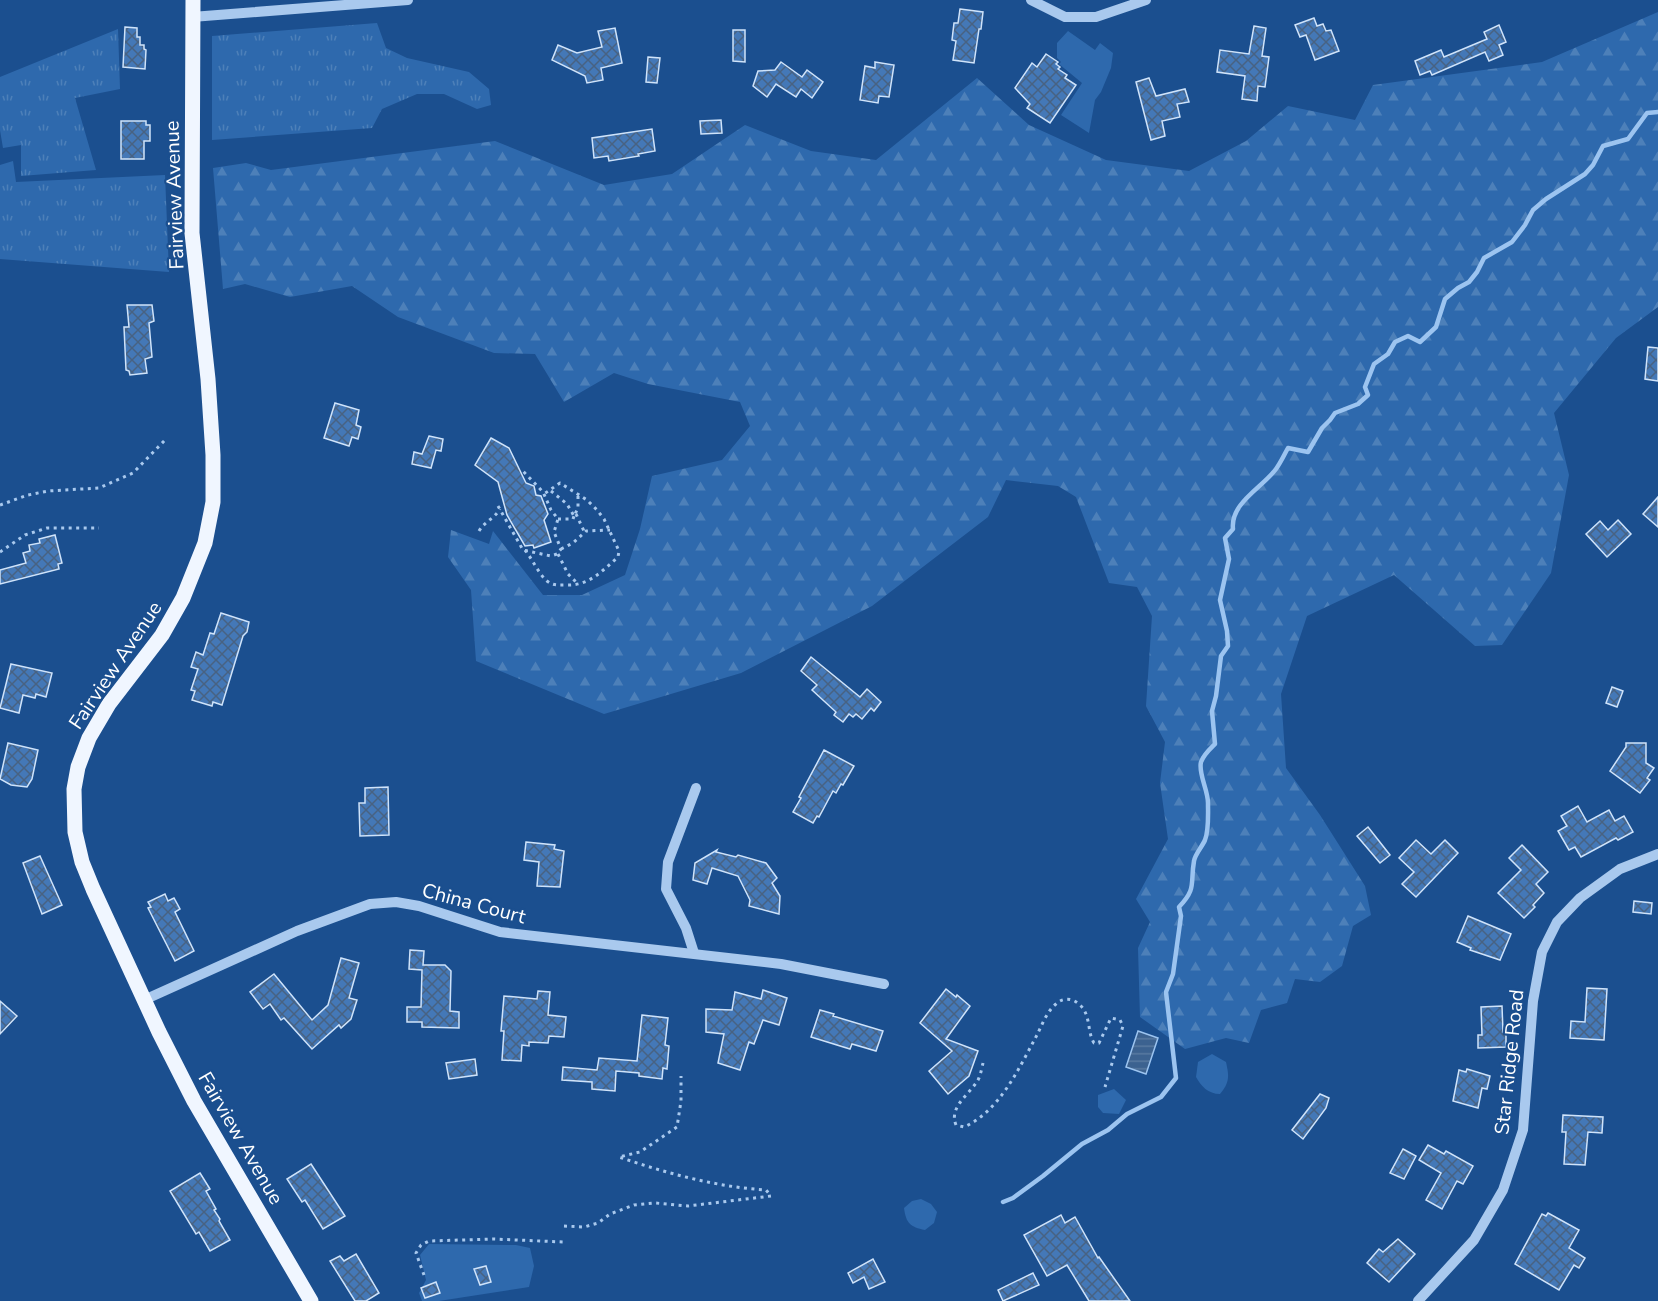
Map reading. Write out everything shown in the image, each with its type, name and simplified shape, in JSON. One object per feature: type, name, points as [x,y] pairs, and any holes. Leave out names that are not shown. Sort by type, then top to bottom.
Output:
[{"type":"main road","name":"Fairview Avenue","points":[[193,0],[192,233],[208,379],[213,455],[213,501],[205,543],[183,598],[162,636],[109,704],[90,736],[78,767],[74,789],[75,832],[82,862],[144,1000],[194,1101],[311,1301]]},
{"type":"street","points":[[192,17],[408,0]]},
{"type":"street","points":[[1031,0],[1065,16],[1096,17],[1146,0]]},
{"type":"street","points":[[694,953],[686,928],[666,889],[668,862],[696,788]]},
{"type":"street","name":"Star Ridge Road","points":[[1418,1301],[1474,1240],[1503,1190],[1523,1130],[1533,1001],[1542,952],[1557,922],[1580,898],[1620,869],[1658,854]]},
{"type":"street","name":"China Court","points":[[144,1000],[288,934],[370,904],[396,902],[419,906],[500,932],[781,964],[884,984]]},
{"type":"path","points":[[0,505],[48,491],[99,488],[133,473],[166,439]]},
{"type":"path","points":[[521,469],[544,494],[558,519]]},
{"type":"path","points":[[479,531],[484,522],[496,516],[499,508],[523,550],[545,579],[552,584],[579,585],[602,573],[606,566],[618,557],[619,551],[610,530],[597,510],[587,500],[560,483],[544,494]]},
{"type":"path","points":[[549,491],[561,498],[586,531]]},
{"type":"path","points":[[574,516],[578,508],[578,494]]},
{"type":"path","points":[[558,519],[574,516]]},
{"type":"path","points":[[558,519],[554,532],[561,549]]},
{"type":"path","points":[[0,552],[25,535],[47,528],[99,528]]},
{"type":"path","points":[[525,550],[551,556],[558,554],[561,549],[573,543],[586,531],[610,530]]},
{"type":"path","points":[[558,554],[568,574],[579,585]]},
{"type":"path","points":[[983,1063],[979,1078],[955,1108],[953,1118],[956,1125],[964,1127],[974,1123],[996,1102],[1015,1076],[1056,1004],[1064,999],[1074,1000],[1082,1006],[1094,1043],[1099,1043],[1111,1018],[1120,1020],[1123,1026],[1105,1087]]},
{"type":"path","points":[[564,1226],[584,1227],[598,1223],[609,1214],[634,1205],[655,1203],[688,1206],[771,1196],[766,1190],[735,1188],[655,1170],[619,1157],[639,1152],[677,1127],[681,1101],[681,1076]]},
{"type":"path","points":[[424,1275],[416,1253],[421,1245],[429,1241],[494,1239],[563,1242]]},
{"type":"green space","points":[[1658,12],[1658,307],[1616,338],[1554,413],[1569,475],[1551,573],[1502,645],[1475,646],[1394,575],[1307,616],[1281,694],[1286,768],[1320,815],[1365,886],[1371,915],[1353,926],[1342,966],[1320,982],[1295,979],[1287,1003],[1261,1010],[1249,1043],[1226,1038],[1185,1049],[1140,1017],[1138,948],[1150,922],[1136,899],[1168,839],[1160,783],[1165,742],[1146,706],[1152,616],[1137,587],[1109,583],[1076,497],[1058,486],[1006,480],[988,517],[872,606],[741,673],[604,714],[476,661],[471,590],[448,557],[451,530],[489,544],[493,531],[543,595],[582,595],[625,575],[640,529],[652,476],[722,460],[750,426],[740,402],[648,384],[614,373],[564,402],[535,354],[494,353],[398,317],[352,286],[290,297],[245,284],[223,289],[213,168],[246,163],[271,170],[495,141],[604,185],[672,174],[745,125],[811,151],[876,160],[977,78],[1029,125],[1106,160],[1189,171],[1246,141],[1288,106],[1355,120],[1373,85],[1542,62]]},
{"type":"green space","points":[[377,23],[386,48],[407,58],[469,72],[489,89],[491,105],[477,109],[444,94],[417,94],[382,109],[372,128],[212,140],[212,36]]},
{"type":"green space","points":[[118,29],[120,89],[75,98],[96,170],[21,176],[21,145],[3,148],[0,130],[0,77]]},
{"type":"green space","points":[[1068,31],[1095,50],[1100,43],[1113,53],[1111,68],[1095,100],[1089,133],[1061,115],[1082,83],[1059,64],[1061,62],[1057,58],[1057,43]]},
{"type":"green space","points":[[13,161],[16,182],[165,175],[169,272],[0,259],[0,165]]},
{"type":"green space","points":[[1212,1054],[1226,1062],[1227,1067],[1227,1082],[1220,1094],[1205,1089],[1196,1077],[1198,1062]]},
{"type":"green space","points":[[1114,1089],[1126,1100],[1119,1114],[1103,1113],[1098,1107],[1098,1095]]},
{"type":"green space","points":[[921,1199],[931,1204],[937,1212],[934,1223],[925,1230],[910,1224],[904,1208],[912,1201]]},
{"type":"green space","points":[[429,1244],[516,1245],[530,1248],[534,1266],[529,1287],[439,1301],[422,1301],[419,1293],[426,1280],[420,1255]]},
{"type":"shaded area","points":[[1138,1031],[1158,1038],[1146,1074],[1126,1067]]},
{"type":"building","points":[[960,9],[983,12],[974,63],[953,60],[956,41],[952,40],[954,23],[958,23]]},
{"type":"building","points":[[1314,18],[1317,26],[1323,24],[1326,31],[1331,30],[1339,51],[1315,60],[1306,35],[1300,37],[1295,25]]},
{"type":"building","points":[[1499,25],[1506,42],[1499,45],[1503,55],[1489,61],[1485,52],[1432,75],[1430,71],[1420,75],[1415,61],[1441,50],[1444,57],[1487,39],[1484,32]]},
{"type":"building","points":[[1254,26],[1266,28],[1262,56],[1269,57],[1265,87],[1258,86],[1257,101],[1242,99],[1245,76],[1217,72],[1220,50],[1249,54]]},
{"type":"building","points":[[125,27],[137,28],[140,45],[144,45],[146,50],[145,69],[123,67]]},
{"type":"building","points":[[615,28],[622,63],[601,68],[603,80],[587,83],[585,76],[552,60],[558,45],[577,53],[602,47],[598,31]]},
{"type":"building","points":[[733,30],[745,30],[745,62],[733,61]]},
{"type":"building","points":[[1046,54],[1058,62],[1056,64],[1060,67],[1058,69],[1067,75],[1065,78],[1076,85],[1050,123],[1027,108],[1030,104],[1015,88],[1032,63],[1037,67]]},
{"type":"building","points":[[648,57],[660,58],[657,83],[646,82]]},
{"type":"building","points":[[781,62],[802,77],[807,70],[823,82],[812,98],[801,89],[796,97],[776,84],[767,97],[753,86],[758,71],[775,70]]},
{"type":"building","points":[[875,62],[894,65],[889,97],[879,96],[878,103],[860,100],[865,66],[875,68]]},
{"type":"building","points":[[1149,78],[1156,96],[1185,89],[1189,102],[1177,104],[1180,117],[1162,121],[1165,136],[1151,140],[1136,82]]},
{"type":"building","points":[[721,120],[722,133],[701,134],[700,121]]},
{"type":"building","points":[[121,121],[146,121],[146,125],[150,125],[150,141],[144,141],[144,159],[121,159]]},
{"type":"building","points":[[652,129],[655,151],[609,161],[608,156],[594,158],[592,138]]},
{"type":"building","points":[[127,305],[152,305],[154,321],[149,323],[152,357],[145,359],[147,373],[130,375],[126,370],[124,327],[129,327]]},
{"type":"building","points":[[1648,347],[1658,348],[1658,381],[1645,379]]},
{"type":"building","points":[[335,403],[359,410],[356,425],[361,427],[358,439],[352,437],[349,446],[324,438]]},
{"type":"building","points":[[429,436],[443,439],[441,451],[436,450],[431,468],[412,464],[414,452],[422,454]]},
{"type":"building","points":[[491,438],[509,448],[526,483],[534,486],[536,495],[541,496],[548,514],[544,520],[551,542],[534,548],[533,545],[525,546],[507,515],[498,482],[475,465]]},
{"type":"building","points":[[1658,497],[1658,527],[1643,514]]},
{"type":"building","points":[[1618,520],[1631,534],[1607,557],[1586,534],[1600,521],[1608,530]]},
{"type":"building","points":[[55,535],[62,563],[58,564],[59,569],[0,584],[0,570],[26,563],[23,553],[30,551],[29,545],[40,543],[39,539]]},
{"type":"building","points":[[221,613],[249,622],[222,705],[213,702],[212,706],[192,700],[195,691],[191,690],[198,669],[191,667],[196,652],[203,655],[210,633],[214,634]]},
{"type":"building","points":[[811,657],[860,697],[867,689],[881,702],[874,711],[871,708],[862,719],[856,714],[853,717],[849,714],[843,722],[834,715],[836,712],[812,690],[817,685],[801,671]]},
{"type":"building","points":[[11,664],[52,673],[46,697],[36,694],[35,698],[23,695],[19,713],[0,708]]},
{"type":"building","points":[[1612,687],[1623,691],[1617,707],[1606,703]]},
{"type":"building","points":[[8,743],[38,750],[32,779],[27,787],[11,785],[0,779]]},
{"type":"building","points":[[1626,743],[1646,743],[1646,763],[1654,768],[1647,778],[1650,780],[1640,793],[1610,771],[1626,747]]},
{"type":"building","points":[[824,750],[854,766],[843,785],[841,784],[836,793],[833,791],[819,817],[817,816],[813,823],[793,812]]},
{"type":"building","points":[[388,787],[389,835],[360,836],[359,803],[365,803],[365,788]]},
{"type":"building","points":[[1578,806],[1587,822],[1609,810],[1615,821],[1624,816],[1633,832],[1618,840],[1616,838],[1581,857],[1575,847],[1569,850],[1558,831],[1567,826],[1561,816]]},
{"type":"building","points":[[1368,827],[1390,855],[1380,863],[1357,836]]},
{"type":"building","points":[[1416,840],[1431,854],[1445,840],[1458,853],[1416,897],[1402,884],[1414,872],[1399,858]]},
{"type":"building","points":[[526,842],[555,845],[554,849],[564,851],[560,887],[537,886],[539,862],[524,860]]},
{"type":"building","points":[[1522,845],[1548,872],[1536,884],[1544,893],[1524,918],[1498,893],[1521,870],[1509,858]]},
{"type":"building","points":[[717,850],[716,852],[766,863],[777,878],[772,883],[780,896],[779,914],[749,906],[750,900],[738,876],[712,868],[707,884],[693,880],[695,863]]},
{"type":"building","points":[[40,856],[62,905],[42,914],[23,863]]},
{"type":"building","points":[[165,894],[168,901],[174,898],[180,909],[175,912],[194,951],[175,961],[148,908],[151,907],[148,902]]},
{"type":"building","points":[[1634,901],[1652,903],[1651,914],[1633,912]]},
{"type":"building","points":[[1468,916],[1511,934],[1500,960],[1470,950],[1471,948],[1457,942]]},
{"type":"building","points":[[410,950],[424,951],[423,965],[445,965],[451,971],[450,1011],[459,1012],[459,1028],[422,1027],[422,1022],[407,1022],[407,1007],[421,1007],[422,970],[409,969]]},
{"type":"building","points":[[341,958],[359,963],[349,998],[357,1000],[351,1019],[341,1028],[339,1025],[312,1049],[284,1018],[281,1020],[270,1004],[263,1009],[250,992],[274,974],[312,1020],[328,1005]]},
{"type":"building","points":[[1587,988],[1607,989],[1604,1040],[1570,1038],[1571,1021],[1585,1022]]},
{"type":"building","points":[[946,989],[970,1006],[946,1039],[978,1051],[969,1076],[948,1094],[929,1071],[952,1051],[920,1023]]},
{"type":"building","points":[[763,990],[787,998],[779,1025],[763,1020],[754,1044],[749,1042],[740,1070],[718,1063],[724,1034],[706,1032],[706,1009],[732,1010],[735,992],[761,999]]},
{"type":"building","points":[[538,991],[550,992],[548,1015],[566,1017],[564,1037],[549,1036],[548,1043],[529,1042],[529,1046],[522,1045],[521,1061],[502,1060],[504,1031],[501,1031],[504,996],[537,999]]},
{"type":"building","points":[[0,1001],[17,1016],[0,1034]]},
{"type":"building","points":[[1502,1006],[1506,1047],[1478,1048],[1478,1035],[1482,1035],[1481,1007]]},
{"type":"building","points":[[820,1010],[883,1031],[876,1051],[852,1044],[850,1049],[811,1037]]},
{"type":"building","points":[[642,1015],[668,1018],[665,1045],[669,1046],[667,1069],[663,1068],[662,1079],[639,1076],[639,1073],[616,1071],[615,1091],[592,1089],[592,1082],[562,1080],[563,1067],[597,1070],[599,1058],[637,1061]]},
{"type":"building","points":[[475,1059],[477,1075],[449,1079],[446,1063]]},
{"type":"building","points":[[1467,1069],[1490,1076],[1487,1089],[1482,1088],[1478,1108],[1453,1101],[1459,1070],[1466,1072]]},
{"type":"building","points":[[1320,1094],[1329,1098],[1326,1108],[1303,1139],[1292,1130]]},
{"type":"building","points":[[1563,1115],[1603,1117],[1602,1133],[1588,1132],[1585,1165],[1564,1164],[1566,1132],[1562,1132]]},
{"type":"building","points":[[1428,1145],[1444,1154],[1446,1151],[1473,1166],[1463,1184],[1457,1181],[1442,1209],[1426,1200],[1441,1173],[1419,1160]]},
{"type":"building","points":[[1403,1149],[1416,1156],[1404,1179],[1390,1173]]},
{"type":"building","points":[[311,1164],[345,1216],[323,1229],[305,1200],[302,1202],[287,1179]]},
{"type":"building","points":[[200,1173],[210,1189],[206,1191],[230,1240],[210,1251],[199,1232],[196,1234],[170,1191]]},
{"type":"building","points":[[1548,1213],[1579,1230],[1569,1248],[1585,1258],[1579,1268],[1574,1265],[1559,1290],[1515,1264],[1542,1214],[1546,1216]]},
{"type":"building","points":[[1061,1215],[1065,1223],[1075,1217],[1098,1258],[1130,1301],[1089,1301],[1067,1265],[1047,1276],[1024,1235]]},
{"type":"building","points":[[1398,1239],[1415,1254],[1389,1282],[1367,1263],[1379,1249],[1383,1252]]},
{"type":"building","points":[[356,1254],[379,1293],[366,1301],[355,1301],[330,1261],[340,1256],[344,1261]]},
{"type":"building","points":[[873,1259],[885,1282],[869,1289],[864,1277],[853,1283],[848,1273]]},
{"type":"building","points":[[486,1266],[491,1282],[480,1285],[474,1269]]},
{"type":"building","points":[[1033,1273],[1039,1285],[1003,1301],[998,1290]]},
{"type":"building","points":[[436,1282],[440,1293],[425,1298],[421,1288]]},
{"type":"waterway","points":[[1003,1202],[1013,1198],[1082,1144],[1108,1130],[1127,1114],[1161,1097],[1176,1078],[1166,992],[1173,974],[1181,916],[1179,907],[1191,890],[1195,858],[1207,832],[1208,798],[1200,766],[1207,752],[1215,744],[1212,711],[1221,656],[1228,646],[1220,600],[1229,559],[1225,538],[1233,529],[1233,520],[1237,511],[1248,496],[1276,469],[1288,448],[1308,452],[1322,428],[1335,413],[1358,404],[1368,395],[1365,387],[1374,364],[1388,354],[1395,342],[1408,336],[1420,342],[1436,327],[1445,299],[1469,282],[1484,258],[1512,242],[1533,210],[1585,174],[1593,165],[1603,146],[1628,139],[1647,113],[1658,112]]}]
